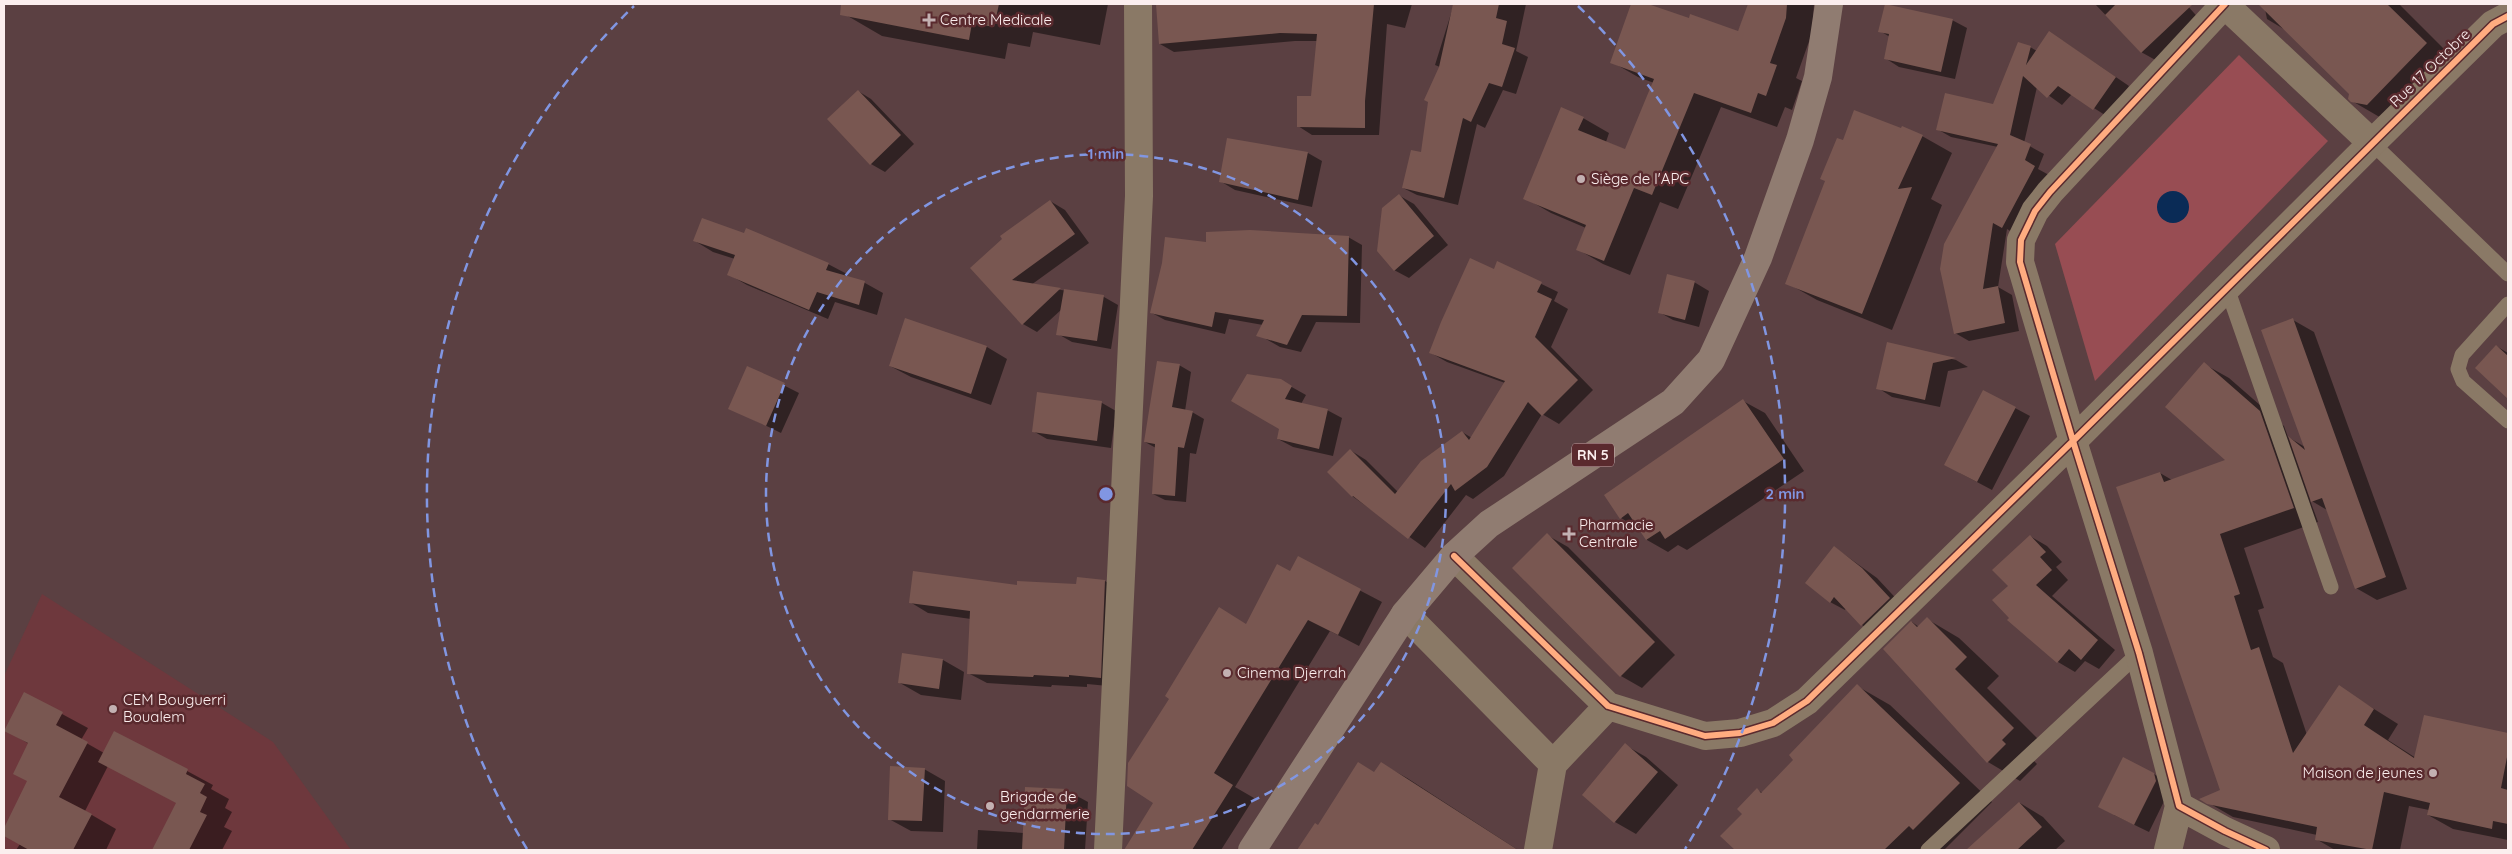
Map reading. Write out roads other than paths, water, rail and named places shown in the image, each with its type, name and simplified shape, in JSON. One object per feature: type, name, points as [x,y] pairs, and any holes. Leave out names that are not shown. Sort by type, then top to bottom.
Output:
[{"type":"main road","name":"RN 5","points":[[1252,850],[1405,614],[1454,556],[1489,524],[1673,402],[1711,360],[1758,258],[1800,140],[1818,77],[1829,4]]},
{"type":"street","points":[[1108,850],[1138,196],[1138,4]]},
{"type":"street","points":[[2168,850],[2179,806],[2139,653],[2073,442],[2020,262],[2021,240],[2035,211],[2050,192],[2225,4],[2372,143]]},
{"type":"street","name":"Rue 17 Octobre","points":[[1608,706],[1705,736],[1740,733],[1773,723],[1807,701],[1842,670],[2493,24],[2508,16]]},
{"type":"street","points":[[1454,556],[1608,706],[1552,764],[1538,850]]},
{"type":"street","points":[[1405,614],[1552,764]]},
{"type":"street","points":[[2179,806],[2225,832],[2266,850]]},
{"type":"lane","points":[[2372,143],[2508,274]]},
{"type":"lane","points":[[2227,288],[2331,587]]},
{"type":"lane","points":[[2508,304],[2462,355],[2458,369],[2463,381],[2508,421]]},
{"type":"lane","points":[[1928,850],[2139,653]]},
{"type":"water","points":[[2173,191],[2179,192],[2184,196],[2188,201],[2188,213],[2184,218],[2179,222],[2173,223],[2167,222],[2162,218],[2158,213],[2157,207],[2158,201],[2162,196],[2167,192]]},
{"type":"place","name":"Centre Medicale","points":[[929,20]]},
{"type":"place","name":"Siège de l'APC","points":[[1581,179]]},
{"type":"place","name":"Pharmacie Centrale","points":[[1569,534]]},
{"type":"place","name":"Cinema Djerrah","points":[[1227,673]]},
{"type":"place","name":"CEM Bouguerri Boualem","points":[[113,709]]},
{"type":"place","name":"Maison de jeunes","points":[[2433,773]]},
{"type":"place","name":"Brigade de gendarmerie","points":[[990,806]]}]
